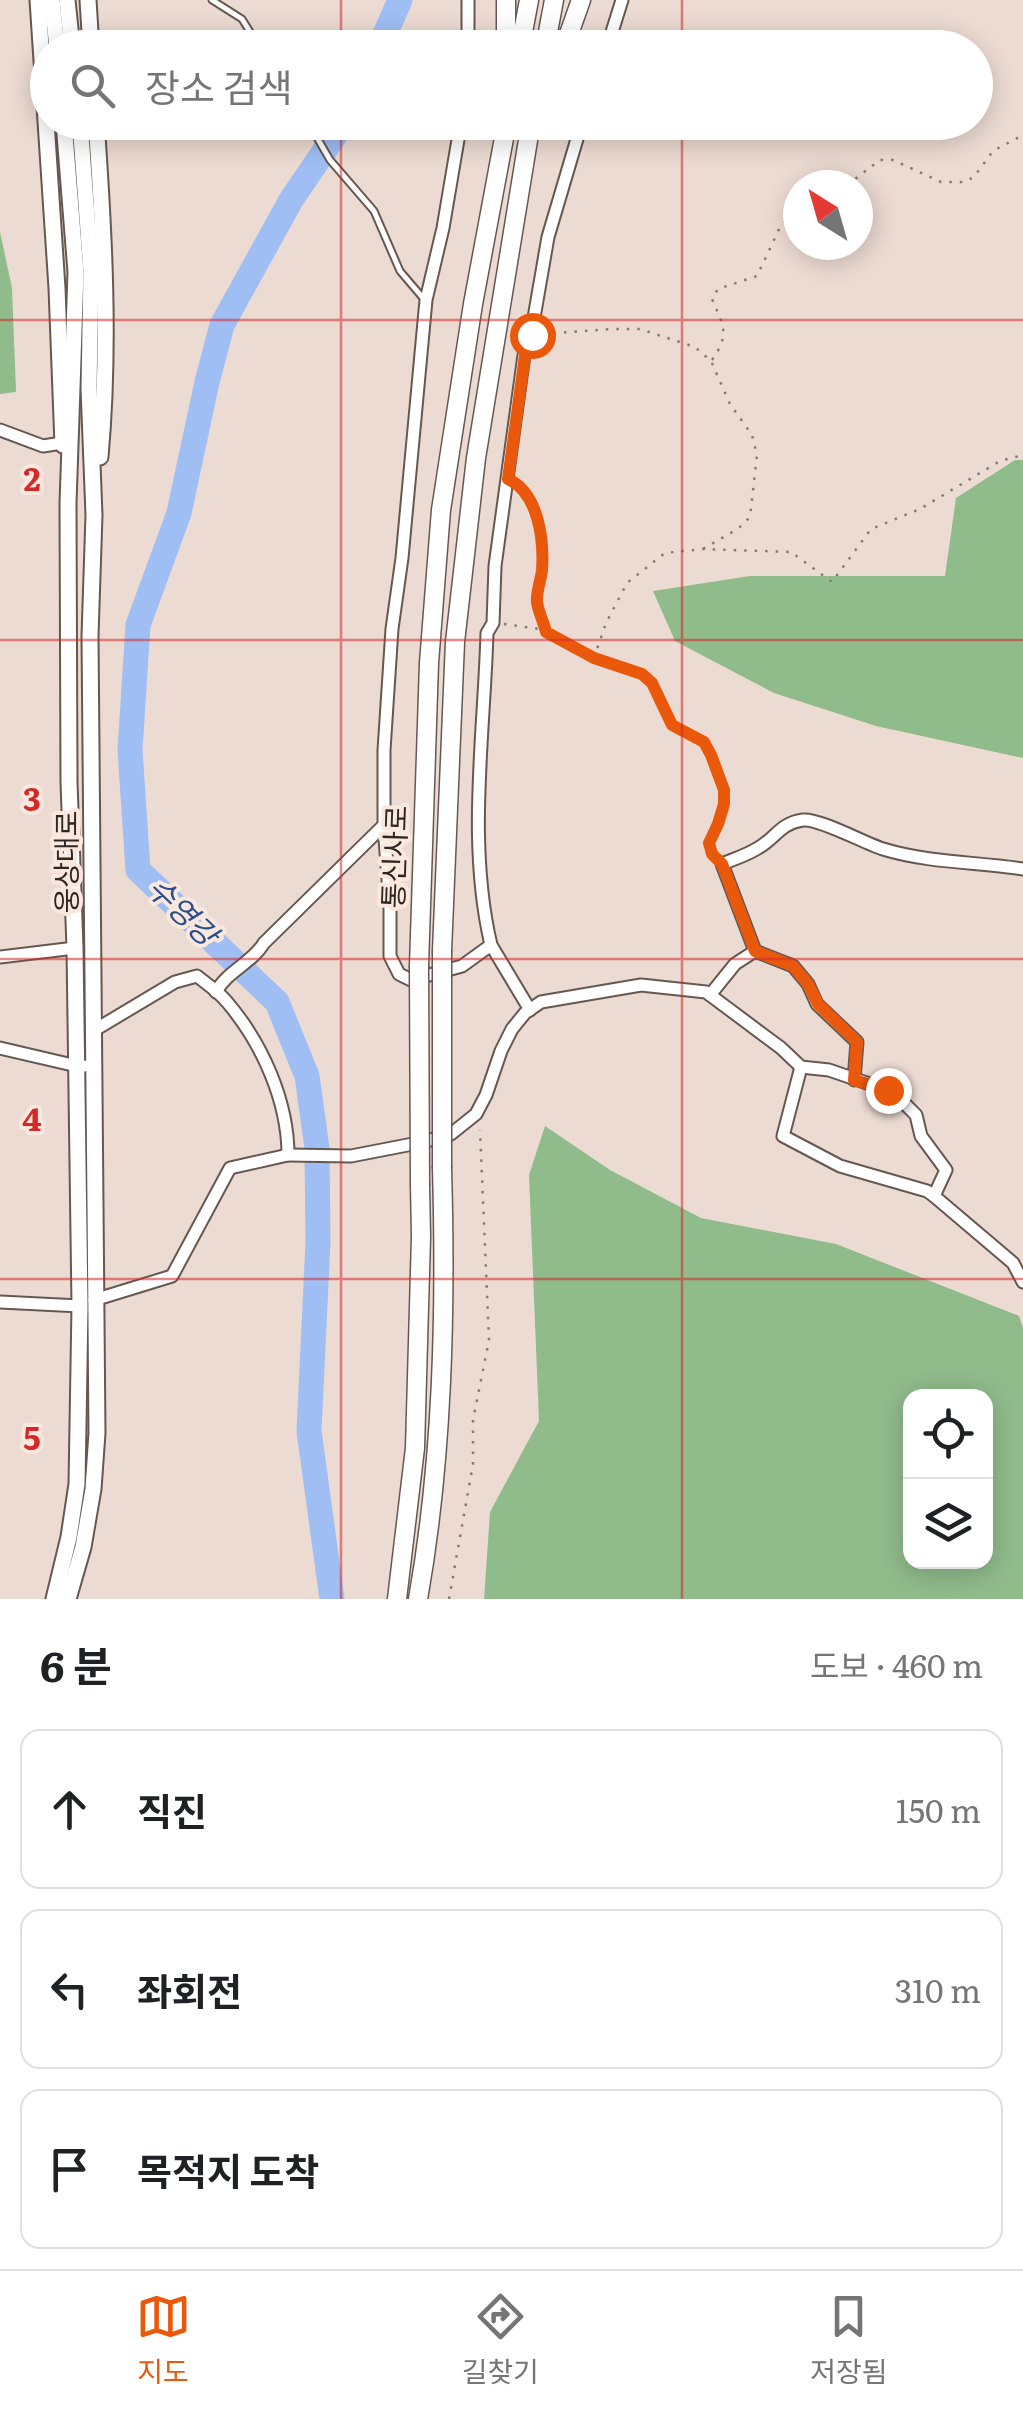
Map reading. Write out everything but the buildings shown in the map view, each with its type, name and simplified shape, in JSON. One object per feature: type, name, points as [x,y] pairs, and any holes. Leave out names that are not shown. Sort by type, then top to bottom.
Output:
[{"type":"highway","points":[[506,0],[506,30]]},
{"type":"highway","points":[[523,30],[529,0]]},
{"type":"highway","points":[[548,30],[554,0]]},
{"type":"highway","points":[[570,30],[581,0]]},
{"type":"highway","name":"통신사로","points":[[397,1599],[415,1448],[421,1238],[419,966],[429,664],[441,510],[504,140]]},
{"type":"highway","name":"통신사로","points":[[418,1599],[434,1474],[445,1284],[442,951],[455,642],[476,458],[530,140]]},
{"type":"main road","points":[[38,0],[40,30]]},
{"type":"main road","points":[[52,0],[54,30]]},
{"type":"main road","points":[[67,0],[70,30]]},
{"type":"main road","points":[[88,0],[90,30]]},
{"type":"main road","points":[[48,140],[68,504]]},
{"type":"main road","name":"웅상대로","points":[[54,1599],[77,1484],[87,1303],[85,1066],[75,948],[69,782],[68,504],[76,272],[65,140]]},
{"type":"main road","name":"웅상대로","points":[[81,140],[90,271],[94,516],[90,636],[93,1031],[85,1066]]},
{"type":"main road","points":[[94,516],[106,390],[97,140]]},
{"type":"main road","name":"웅상대로","points":[[68,1599],[83,1547],[97,1433],[87,1303]]},
{"type":"street","points":[[468,0],[468,30]]},
{"type":"street","points":[[613,30],[622,0]]},
{"type":"street","points":[[458,140],[426,300],[392,629],[384,750],[384,824],[390,956],[399,974],[411,980],[462,966],[491,945]]},
{"type":"street","points":[[530,1010],[491,945],[482,908],[479,794],[495,566],[526,348],[532,335],[548,237],[577,140]]},
{"type":"street","points":[[0,430],[43,446],[62,443]]},
{"type":"street","points":[[854,1080],[857,1042],[818,1004],[793,966],[755,951],[722,864],[762,847],[783,826],[813,819],[887,850],[942,861],[1023,869]]},
{"type":"street","points":[[218,988],[259,952],[384,824]]},
{"type":"street","points":[[0,957],[75,948]]},
{"type":"street","points":[[710,995],[735,964],[755,951]]},
{"type":"street","points":[[93,1031],[175,982],[197,976],[218,988],[266,1061],[294,1156]]},
{"type":"street","points":[[0,1302],[87,1303],[172,1276],[230,1168],[294,1156],[351,1156],[451,1134],[476,1114],[512,1029],[530,1010],[542,1002],[641,985],[706,992],[781,1048],[800,1067],[829,1070],[897,1096],[916,1115],[922,1136],[946,1170],[934,1196]]},
{"type":"street","points":[[0,1048],[85,1066]]},
{"type":"street","points":[[800,1067],[784,1136],[840,1166],[927,1191],[1012,1263],[1023,1282]]},
{"type":"lane","points":[[212,0],[242,19],[249,30]]},
{"type":"lane","points":[[319,140],[330,160],[374,211],[400,270],[426,300]]},
{"type":"path","points":[[867,170],[880,160],[893,160],[941,182],[964,182],[974,177],[994,152],[1023,135]]},
{"type":"path","points":[[711,361],[724,342],[724,327],[712,299],[718,289],[757,276],[783,222]]},
{"type":"path","points":[[532,335],[640,329],[695,347],[711,361],[730,404],[752,435],[757,456],[750,518],[703,549]]},
{"type":"path","points":[[594,658],[606,623],[627,583],[665,554],[703,549],[790,552],[832,582],[871,529],[920,509],[1000,460],[1023,455]]},
{"type":"path","points":[[508,479],[518,483],[529,498],[539,526],[543,548],[537,602],[546,632]]},
{"type":"path","points":[[493,623],[540,629],[594,658],[642,674],[652,683],[672,725],[704,742],[711,755],[724,790],[724,804],[709,843],[712,854],[722,864]]},
{"type":"path","points":[[450,1599],[473,1464],[473,1420],[489,1340],[480,1127],[476,1114]]},
{"type":"green space","points":[[0,232],[12,288],[16,392],[0,394]]},
{"type":"green space","points":[[1015,460],[1023,460],[1023,758],[876,726],[774,693],[675,641],[653,591],[750,576],[945,576],[956,498]]},
{"type":"green space","points":[[545,1126],[610,1170],[701,1218],[836,1244],[1019,1316],[1023,1328],[1023,1599],[484,1599],[490,1512],[539,1421],[529,1175]]},
{"type":"waterway","name":"수영강","points":[[387,30],[400,0]]},
{"type":"waterway","name":"수영강","points":[[332,140],[291,200],[222,325],[179,513],[138,625],[130,750],[138,870],[277,1002],[307,1076],[317,1148],[318,1242],[309,1431],[332,1599]]},
{"type":"route","points":[[532,335],[526,348],[508,479],[518,483],[529,498],[539,526],[543,548],[537,602],[546,632],[594,658],[642,674],[652,683],[672,725],[704,742],[724,790],[724,804],[709,843],[712,854],[722,864],[755,951],[793,966],[818,1004],[857,1042],[854,1080],[888,1090]]}]
